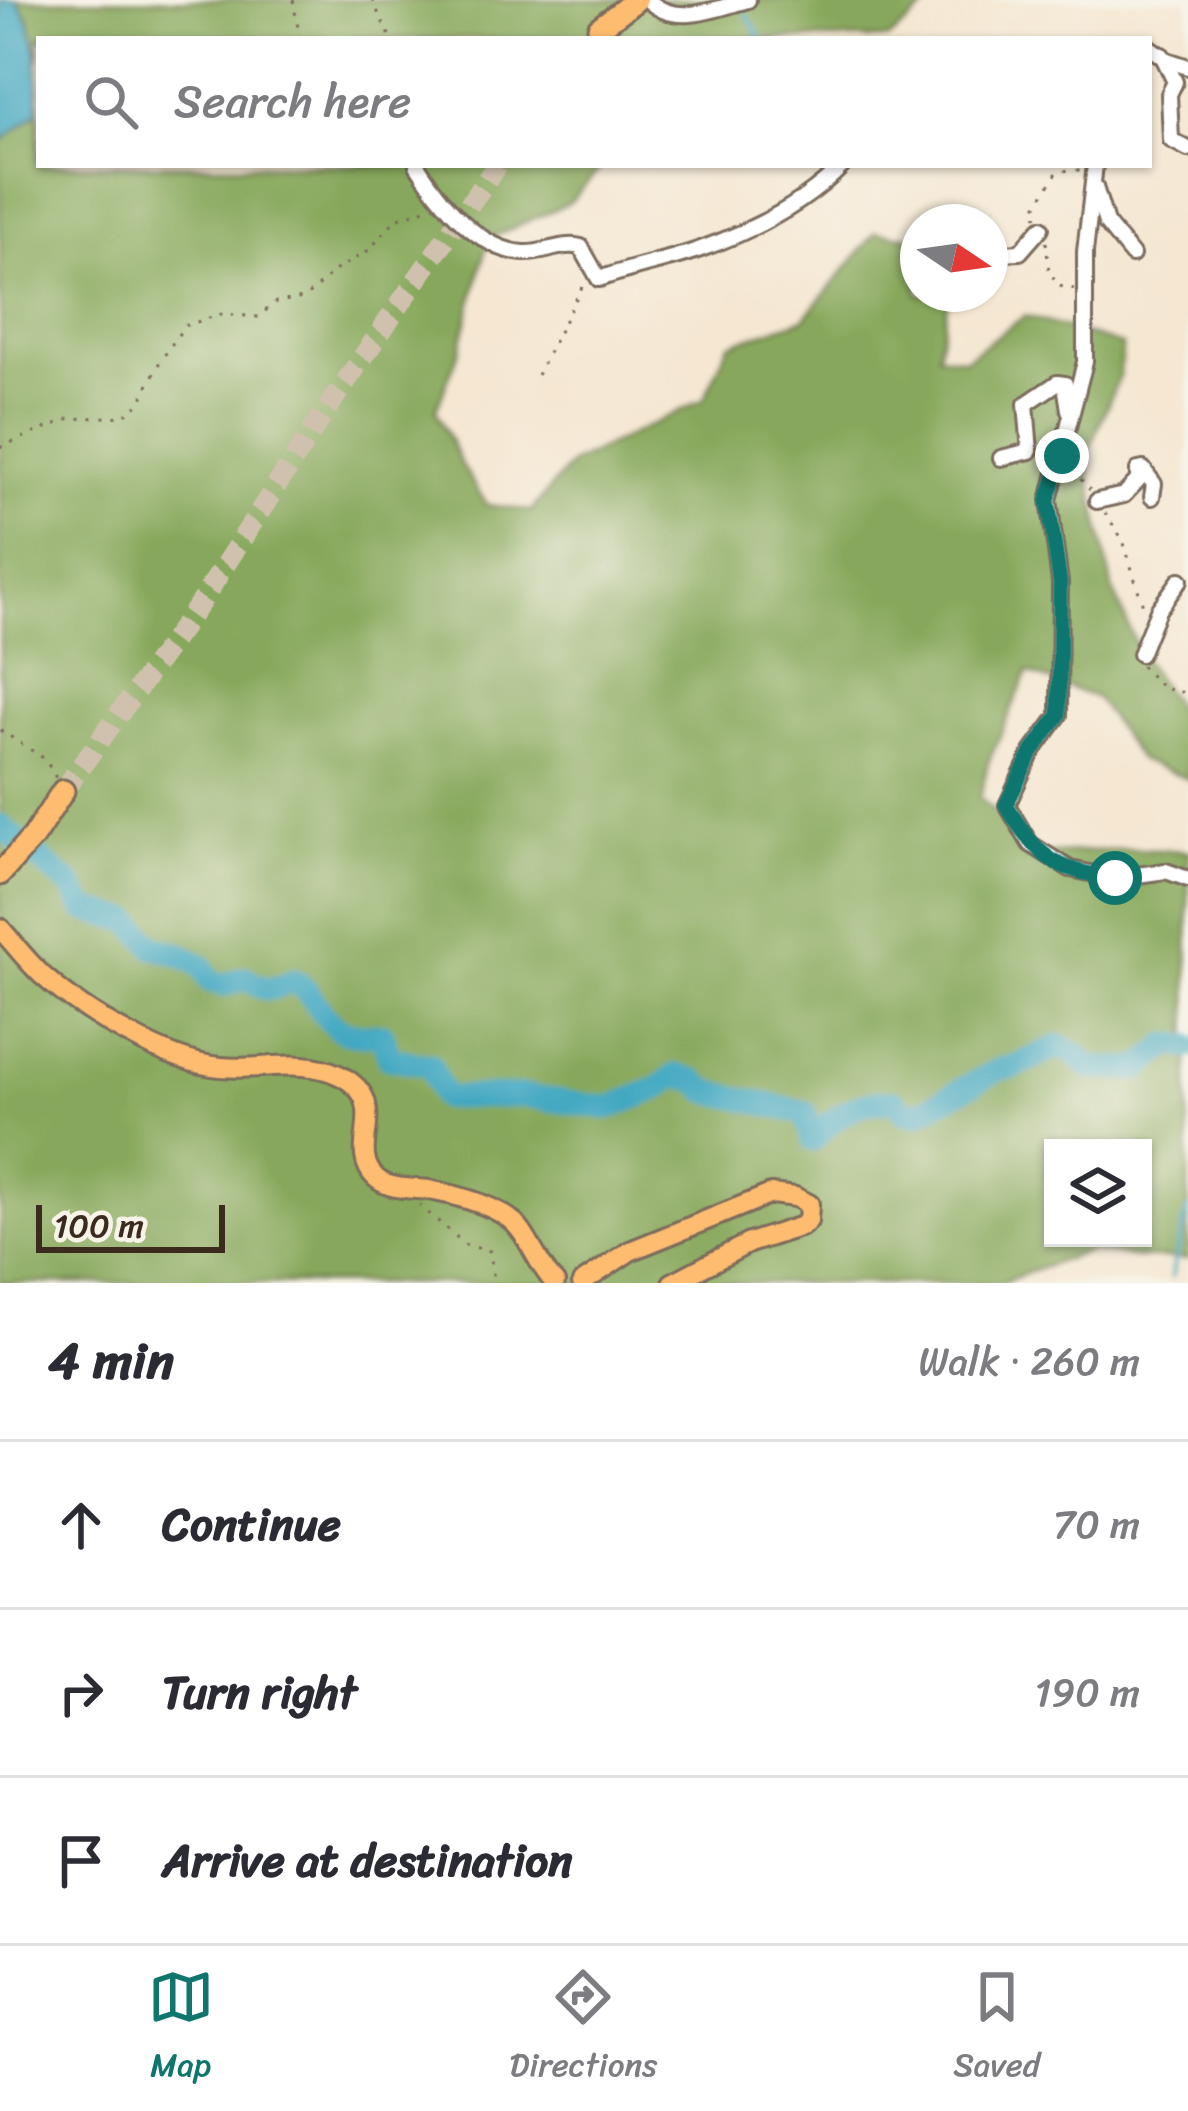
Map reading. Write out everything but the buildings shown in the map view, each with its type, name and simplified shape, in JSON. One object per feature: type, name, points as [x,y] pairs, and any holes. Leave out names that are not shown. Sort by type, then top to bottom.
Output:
[{"type":"highway","points":[[599,28],[636,0]]},
{"type":"highway","points":[[0,874],[64,791]]},
{"type":"main road","points":[[0,928],[43,976],[124,1030],[167,1052],[218,1067],[297,1066],[335,1073],[361,1088],[369,1107],[366,1158],[380,1183],[451,1196],[503,1214],[516,1225],[543,1272],[555,1283]]},
{"type":"main road","points":[[582,1283],[630,1251],[771,1194],[809,1204],[808,1221],[802,1226],[748,1243],[672,1283]]},
{"type":"street","points":[[647,0],[661,13],[674,14],[700,13],[748,0]]},
{"type":"street","points":[[1156,51],[1188,67]]},
{"type":"street","points":[[1156,51],[1175,82],[1169,94],[1171,140],[1188,149]]},
{"type":"street","points":[[418,168],[441,203],[503,250],[536,253],[573,244],[581,247],[599,279],[700,249],[784,210],[839,168]]},
{"type":"street","points":[[1095,168],[1085,290],[1085,362],[1048,500],[1060,582],[1059,715],[1032,752],[1006,805],[1030,844],[1070,869],[1115,878],[1166,871],[1188,879]]},
{"type":"street","points":[[1094,182],[1106,223],[1132,255]]},
{"type":"street","points":[[1008,253],[1020,252],[1041,228]]},
{"type":"street","points":[[1001,458],[1030,451],[1026,404],[1057,383],[1065,383],[1071,422]]},
{"type":"street","points":[[1097,501],[1124,495],[1143,469],[1154,484],[1152,497]]},
{"type":"street","points":[[1140,654],[1158,610],[1180,580]]},
{"type":"path","points":[[293,0],[299,36]]},
{"type":"path","points":[[372,0],[390,36]]},
{"type":"path","points":[[1085,290],[1059,286],[1049,271],[1049,250],[1034,210],[1058,171],[1083,169],[1094,182]]},
{"type":"path","points":[[0,447],[69,419],[123,416],[140,403],[184,326],[222,314],[258,316],[276,302],[304,298],[369,250],[396,219],[441,203]]},
{"type":"path","points":[[537,376],[592,267]]},
{"type":"path","points":[[1062,456],[1123,540],[1144,603],[1143,615]]},
{"type":"path","points":[[1140,654],[1141,667],[1163,688],[1188,690]]},
{"type":"path","points":[[0,730],[45,759],[64,791]]},
{"type":"path","points":[[401,1187],[466,1245],[490,1251],[494,1283]]},
{"type":"green space","points":[[17,0],[935,0],[893,36],[36,36],[36,48],[29,18]]},
{"type":"green space","points":[[36,113],[36,168],[600,168],[569,203],[488,239],[460,349],[436,410],[487,505],[531,511],[571,464],[704,399],[729,344],[804,319],[876,232],[900,235],[900,312],[946,312],[938,354],[965,359],[1025,316],[1122,345],[1120,374],[1086,458],[1112,587],[1140,654],[1179,711],[1188,711],[1188,779],[1139,760],[1096,698],[1028,672],[988,763],[980,798],[1042,854],[1188,851],[1188,1259],[1090,1250],[1000,1283],[0,1283],[0,142]]},
{"type":"water","points":[[0,0],[17,0],[34,40],[36,113],[0,142]]},
{"type":"waterway","points":[[747,14],[759,36]]},
{"type":"waterway","points":[[0,826],[73,887],[84,909],[131,921],[154,947],[202,966],[210,981],[224,985],[246,978],[270,988],[294,980],[343,1031],[383,1035],[389,1058],[430,1065],[444,1098],[523,1096],[609,1108],[659,1088],[676,1075],[695,1080],[707,1091],[805,1113],[813,1140],[840,1115],[860,1105],[895,1101],[905,1112],[918,1113],[998,1070],[1059,1046],[1090,1068],[1139,1069],[1170,1044],[1188,1047]]},
{"type":"waterway","points":[[1171,1277],[1188,1209]]},
{"type":"tunnel","points":[[63,791],[200,603],[326,410],[495,168]]},
{"type":"route","points":[[1062,456],[1048,500],[1060,582],[1059,715],[1032,752],[1006,805],[1038,852],[1070,869],[1115,878]]}]
